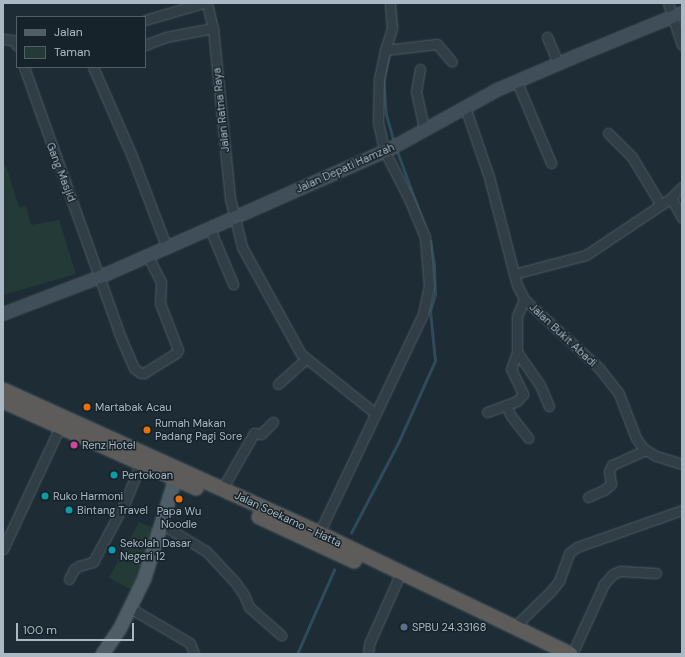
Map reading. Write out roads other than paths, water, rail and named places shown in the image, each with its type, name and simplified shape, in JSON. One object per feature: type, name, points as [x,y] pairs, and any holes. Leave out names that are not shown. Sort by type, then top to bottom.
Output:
[{"type":"highway","name":"Jalan Soekarno - Hatta","points":[[3,390],[177,474],[571,654]]},
{"type":"highway","name":"Jalan Soekarno - Hatta","points":[[3,400],[141,463],[222,490],[317,538],[397,581],[552,654]]},
{"type":"main road","name":"Jalan Depati Hamzah","points":[[3,314],[100,277],[210,229],[384,150],[392,148],[424,129],[516,82],[558,63],[677,15]]},
{"type":"main road","points":[[102,654],[130,608],[144,578],[177,474]]},
{"type":"street","points":[[146,20],[203,3]]},
{"type":"street","name":"Jalan Ratna Raya","points":[[207,3],[212,28],[230,198],[242,247],[254,272],[295,344],[306,359],[375,413]]},
{"type":"street","points":[[317,538],[423,314],[429,286],[425,236],[409,199],[384,150],[378,122],[379,79],[390,50],[392,28],[390,3]]},
{"type":"street","points":[[668,3],[677,15],[682,45]]},
{"type":"street","points":[[146,45],[166,38],[212,28]]},
{"type":"street","points":[[547,37],[558,63]]},
{"type":"street","points":[[3,39],[13,40],[16,44]]},
{"type":"street","points":[[390,50],[437,44],[452,62]]},
{"type":"street","name":"Gang Masjid","points":[[24,68],[52,149],[100,277],[119,333],[134,368],[138,372],[144,373],[176,353],[178,350],[160,303],[161,282],[148,256]]},
{"type":"street","points":[[93,68],[132,156],[167,248]]},
{"type":"street","points":[[420,69],[416,91],[424,129]]},
{"type":"street","points":[[516,82],[551,163]]},
{"type":"street","name":"Jalan Bukit Abadi","points":[[466,107],[489,178],[514,274],[524,299],[599,368],[619,394],[636,438],[645,450]]},
{"type":"street","points":[[608,133],[632,157],[661,205]]},
{"type":"street","points":[[514,274],[586,254],[661,205],[682,187]]},
{"type":"street","points":[[671,198],[682,218]]},
{"type":"street","points":[[210,229],[233,284]]},
{"type":"street","points":[[487,412],[517,401],[523,394],[511,369],[517,352],[517,316],[524,299]]},
{"type":"street","points":[[517,352],[540,385],[549,406]]},
{"type":"street","points":[[278,384],[306,359]]},
{"type":"street","points":[[506,405],[511,416],[528,438]]},
{"type":"street","points":[[222,490],[253,435],[256,432],[261,434],[273,422]]},
{"type":"street","points":[[3,549],[60,427]]},
{"type":"street","points":[[588,497],[604,490],[611,484],[609,471],[612,465],[645,450],[656,456],[682,464]]},
{"type":"street","points":[[69,579],[74,569],[78,566],[93,562],[125,502],[141,463]]},
{"type":"street","points":[[514,627],[551,591],[559,581],[569,553],[577,547],[682,510]]},
{"type":"street","points":[[161,524],[206,551],[238,586],[249,607],[281,634]]},
{"type":"street","points":[[571,654],[604,584],[613,574],[620,571],[656,574]]},
{"type":"street","points":[[368,654],[369,644],[397,581]]},
{"type":"street","points":[[130,608],[190,643],[194,654]]},
{"type":"waterway","points":[[394,3],[396,26]]},
{"type":"waterway","points":[[390,52],[384,81],[386,113],[393,138]]},
{"type":"waterway","points":[[398,153],[426,229]]},
{"type":"waterway","points":[[351,533],[399,441],[435,361],[430,311],[435,295],[434,265],[430,241]]},
{"type":"waterway","points":[[297,654],[334,570]]},
{"type":"place","name":"Martabak Acau","points":[[87,407]]},
{"type":"place","name":"Rumah Makan Padang Pagi Sore","points":[[147,430]]},
{"type":"place","name":"Renz Hotel","points":[[74,445]]},
{"type":"place","name":"Pertokoan","points":[[114,475]]},
{"type":"place","name":"Ruko Harmoni","points":[[45,496]]},
{"type":"place","name":"Papa Wu Noodle","points":[[179,499]]},
{"type":"place","name":"Bintang Travel","points":[[69,510]]},
{"type":"place","name":"Sekolah Dasar Negeri 12","points":[[112,550]]},
{"type":"place","name":"SPBU 24.33168","points":[[404,627]]}]
